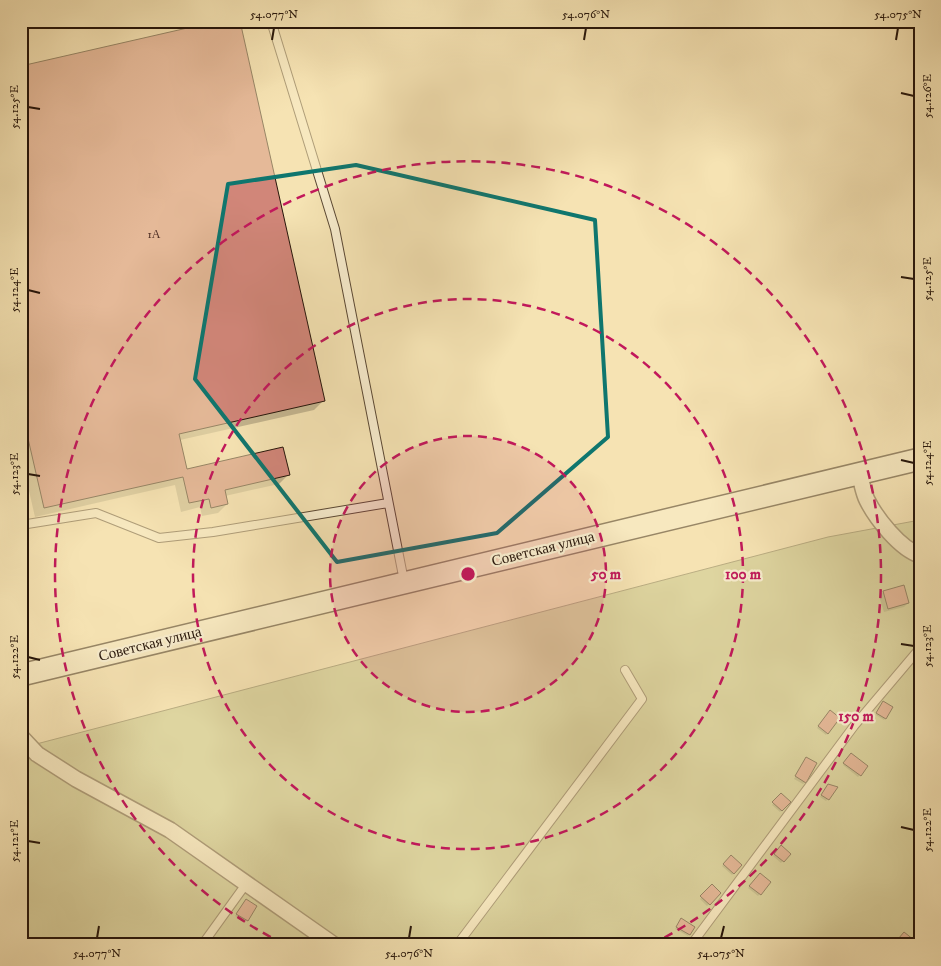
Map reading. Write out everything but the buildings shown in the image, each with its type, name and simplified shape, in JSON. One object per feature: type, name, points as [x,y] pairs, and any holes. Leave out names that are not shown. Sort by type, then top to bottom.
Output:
[{"type":"main road","name":"Советская улица","points":[[21,675],[920,459]]},
{"type":"street","points":[[859,474],[867,500],[892,537],[911,553],[920,555]]},
{"type":"street","points":[[21,737],[37,754],[170,830],[334,945]]},
{"type":"lane","points":[[271,21],[334,229],[404,583]]},
{"type":"lane","points":[[21,525],[96,513],[159,538],[213,532],[388,502]]},
{"type":"lane","points":[[691,945],[854,726],[920,648]]},
{"type":"lane","points":[[457,945],[642,699],[625,670]]},
{"type":"lane","points":[[202,945],[246,884]]},
{"type":"highlighted area","points":[[356,165],[595,220],[608,437],[497,533],[337,562],[195,379],[228,184]]},
{"type":"green space","points":[[920,520],[920,945],[21,945],[21,748],[828,537]]}]
